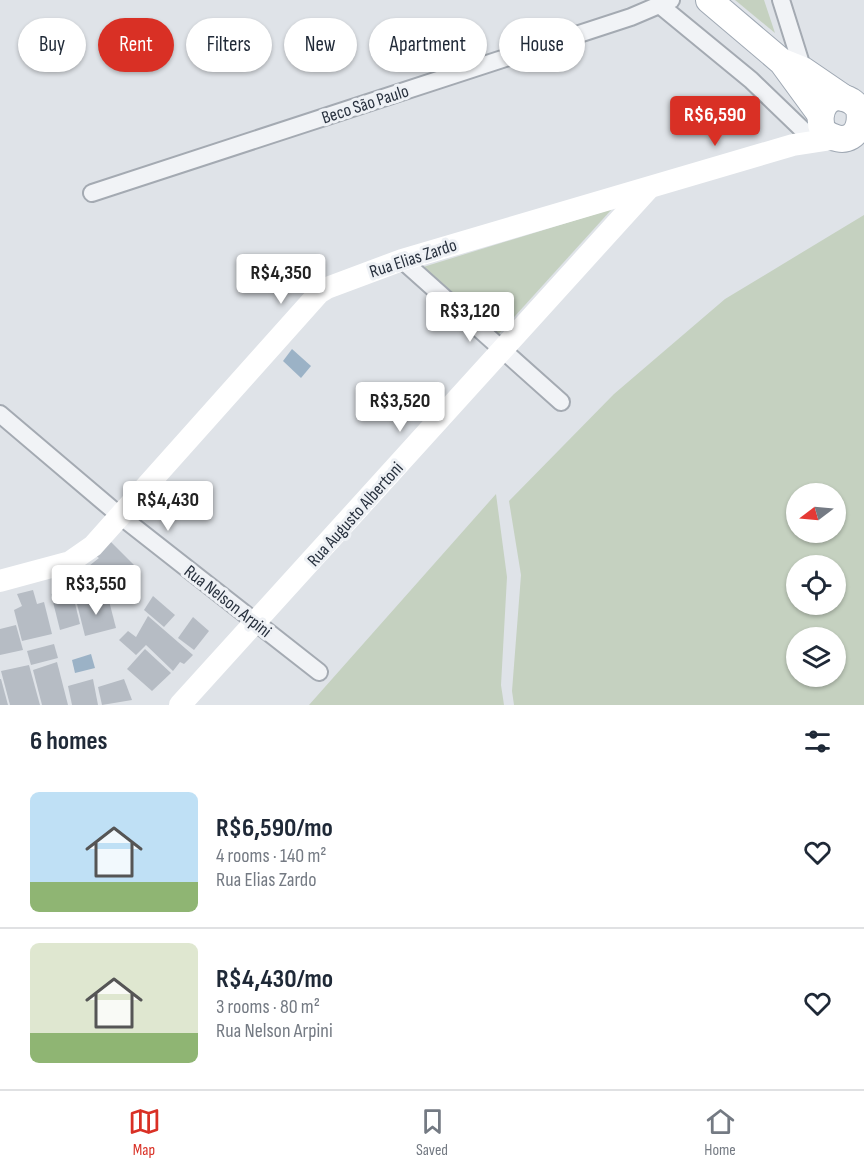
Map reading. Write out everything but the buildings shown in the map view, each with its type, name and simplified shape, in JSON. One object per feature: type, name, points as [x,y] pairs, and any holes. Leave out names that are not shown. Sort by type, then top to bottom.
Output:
[{"type":"main road","points":[[709,0],[793,66],[856,107],[860,127],[847,139],[818,132]]},
{"type":"main road","points":[[793,66],[818,132],[864,154]]},
{"type":"main road","points":[[818,132],[825,104],[833,99],[856,107]]},
{"type":"street","points":[[781,0],[793,66]]},
{"type":"street","points":[[666,3],[751,80],[818,132]]},
{"type":"street","name":"Beco São Paulo","points":[[92,193],[666,3]]},
{"type":"street","name":"Rua Elias Zardo","points":[[0,581],[70,562],[93,546],[119,514],[319,293],[337,283],[402,260],[649,188],[818,132]]},
{"type":"street","name":"Rua Augusto Albertoni","points":[[180,705],[256,624],[649,188]]},
{"type":"street","points":[[402,260],[561,402]]},
{"type":"street","name":"Rua Nelson Arpini","points":[[0,414],[119,514],[319,672]]},
{"type":"green space","points":[[735,0],[764,0],[775,33]]},
{"type":"green space","points":[[612,209],[495,338],[420,268]]},
{"type":"green space","points":[[864,215],[864,705],[514,705],[512,691],[521,575],[509,501],[614,394],[725,299]]},
{"type":"green space","points":[[496,494],[507,577],[501,685],[504,705],[309,705]]},
{"type":"water","points":[[292,349],[311,366],[301,378],[283,361]]},
{"type":"water","points":[[91,654],[95,668],[75,673],[72,660]]}]
